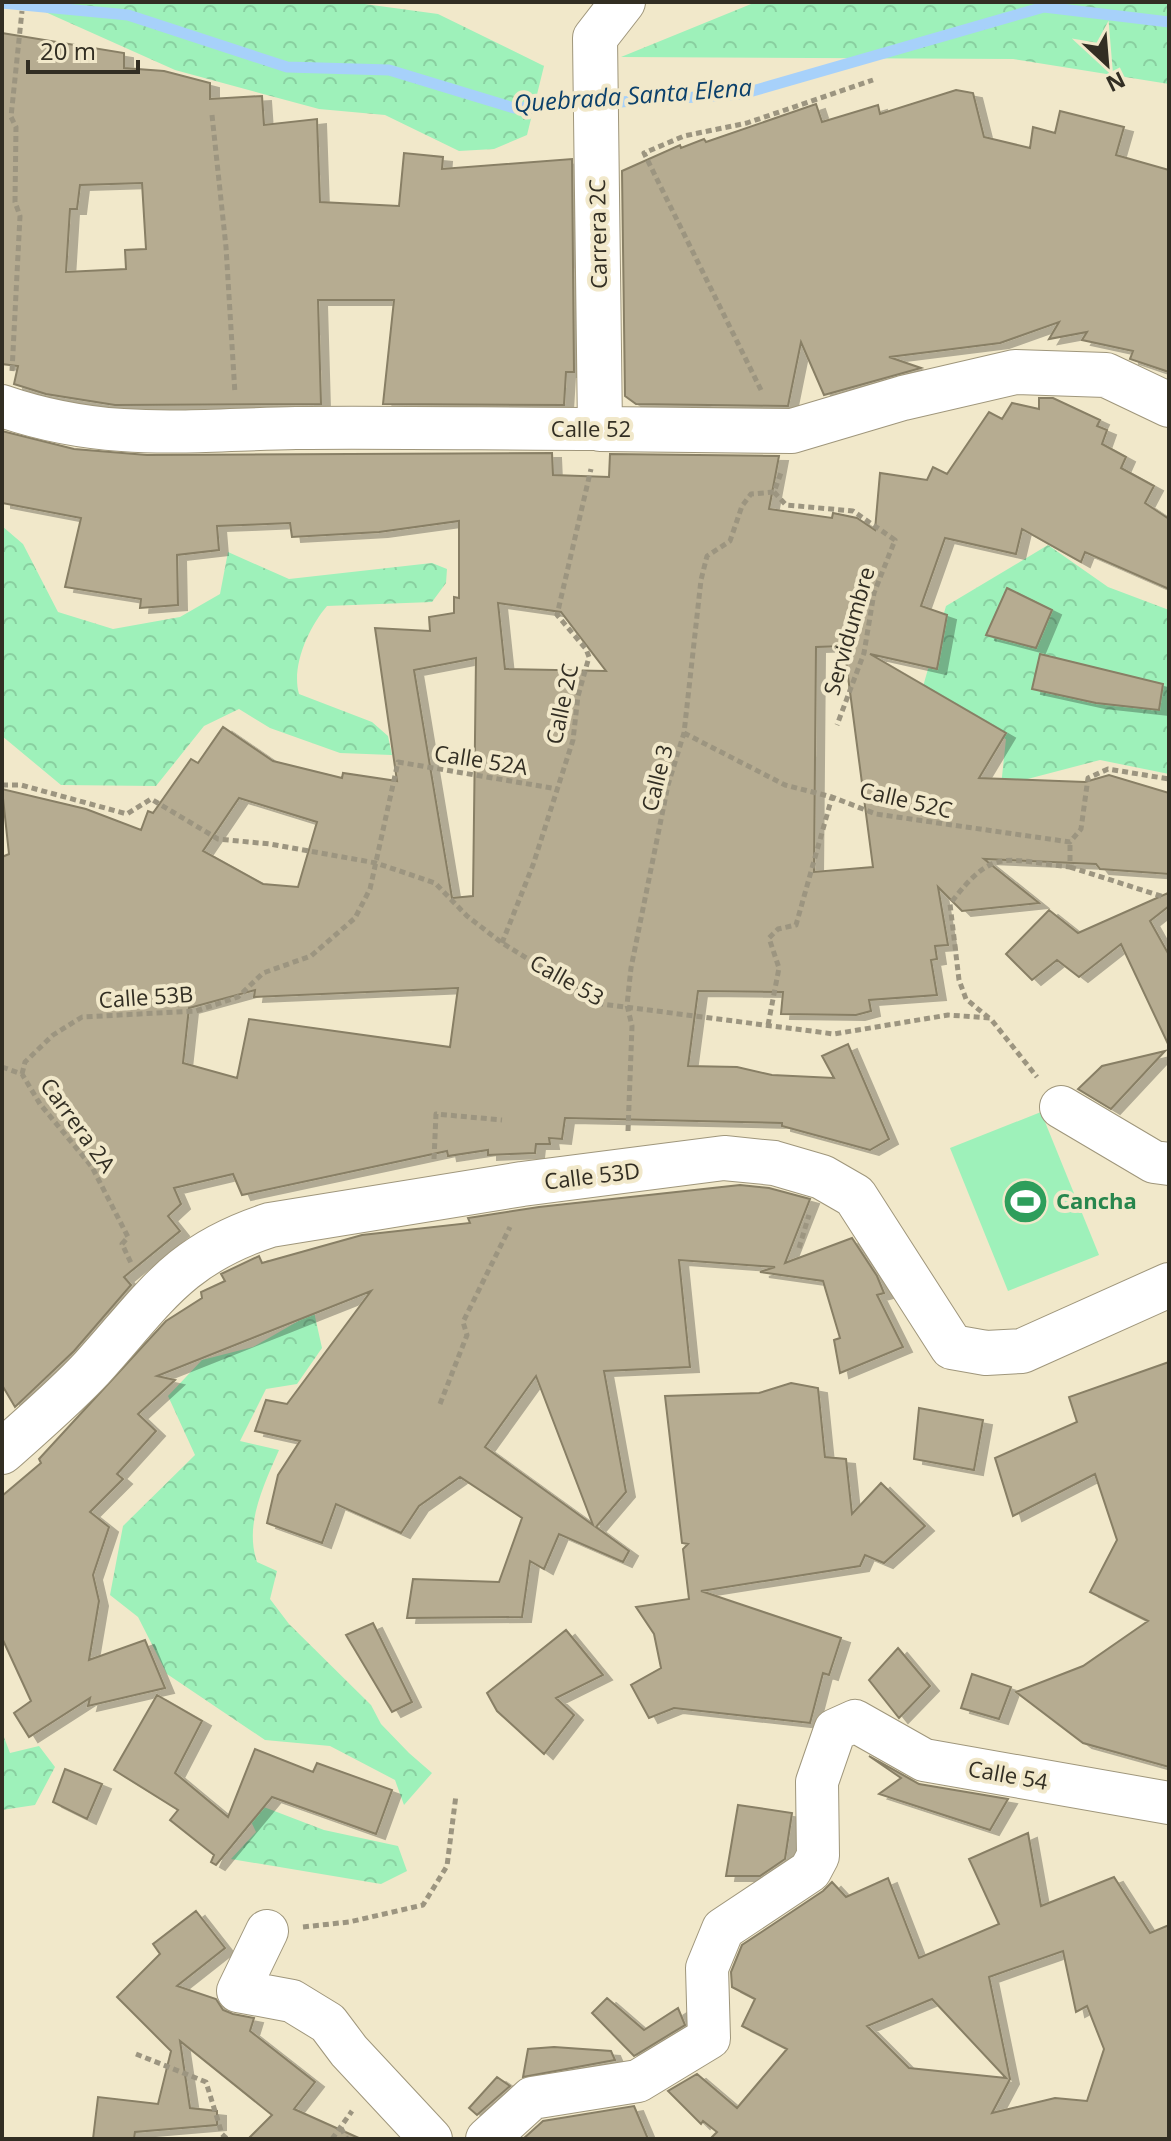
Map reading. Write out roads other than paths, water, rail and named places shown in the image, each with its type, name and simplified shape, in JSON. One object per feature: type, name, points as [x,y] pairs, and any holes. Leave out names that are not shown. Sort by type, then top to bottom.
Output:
[{"type":"street","name":"Carrera 2C","points":[[600,429],[595,38],[623,2]]},
{"type":"street","name":"Calle 52","points":[[5,407],[48,421],[150,434],[600,429],[786,431],[903,398],[1015,372],[1106,375],[1169,405]]},
{"type":"street","points":[[1061,1107],[1154,1162],[1169,1164]]},
{"type":"street","name":"Calle 53D","points":[[2,1452],[90,1369],[156,1293],[204,1253],[232,1237],[270,1225],[432,1198],[724,1158],[774,1163],[822,1177],[855,1196],[952,1347],[986,1353],[1022,1351],[1169,1285]]},
{"type":"street","name":"Calle 54","points":[[487,2139],[532,2098],[638,2081],[709,2038],[707,1968],[723,1929],[810,1871],[818,1856],[817,1782],[835,1730],[855,1721],[924,1760],[1169,1803]]},
{"type":"street","points":[[267,1931],[238,1991],[292,2001],[328,2023],[368,2072],[431,2139]]},
{"type":"waterway","name":"Quebrada Santa Elena","points":[[2,3],[128,15],[287,67],[389,70],[514,108],[587,104]]},
{"type":"waterway","name":"Quebrada Santa Elena","points":[[604,103],[742,94],[1044,7],[1169,22]]},
{"type":"place","name":"Cancha","points":[[1025,1201]]}]
